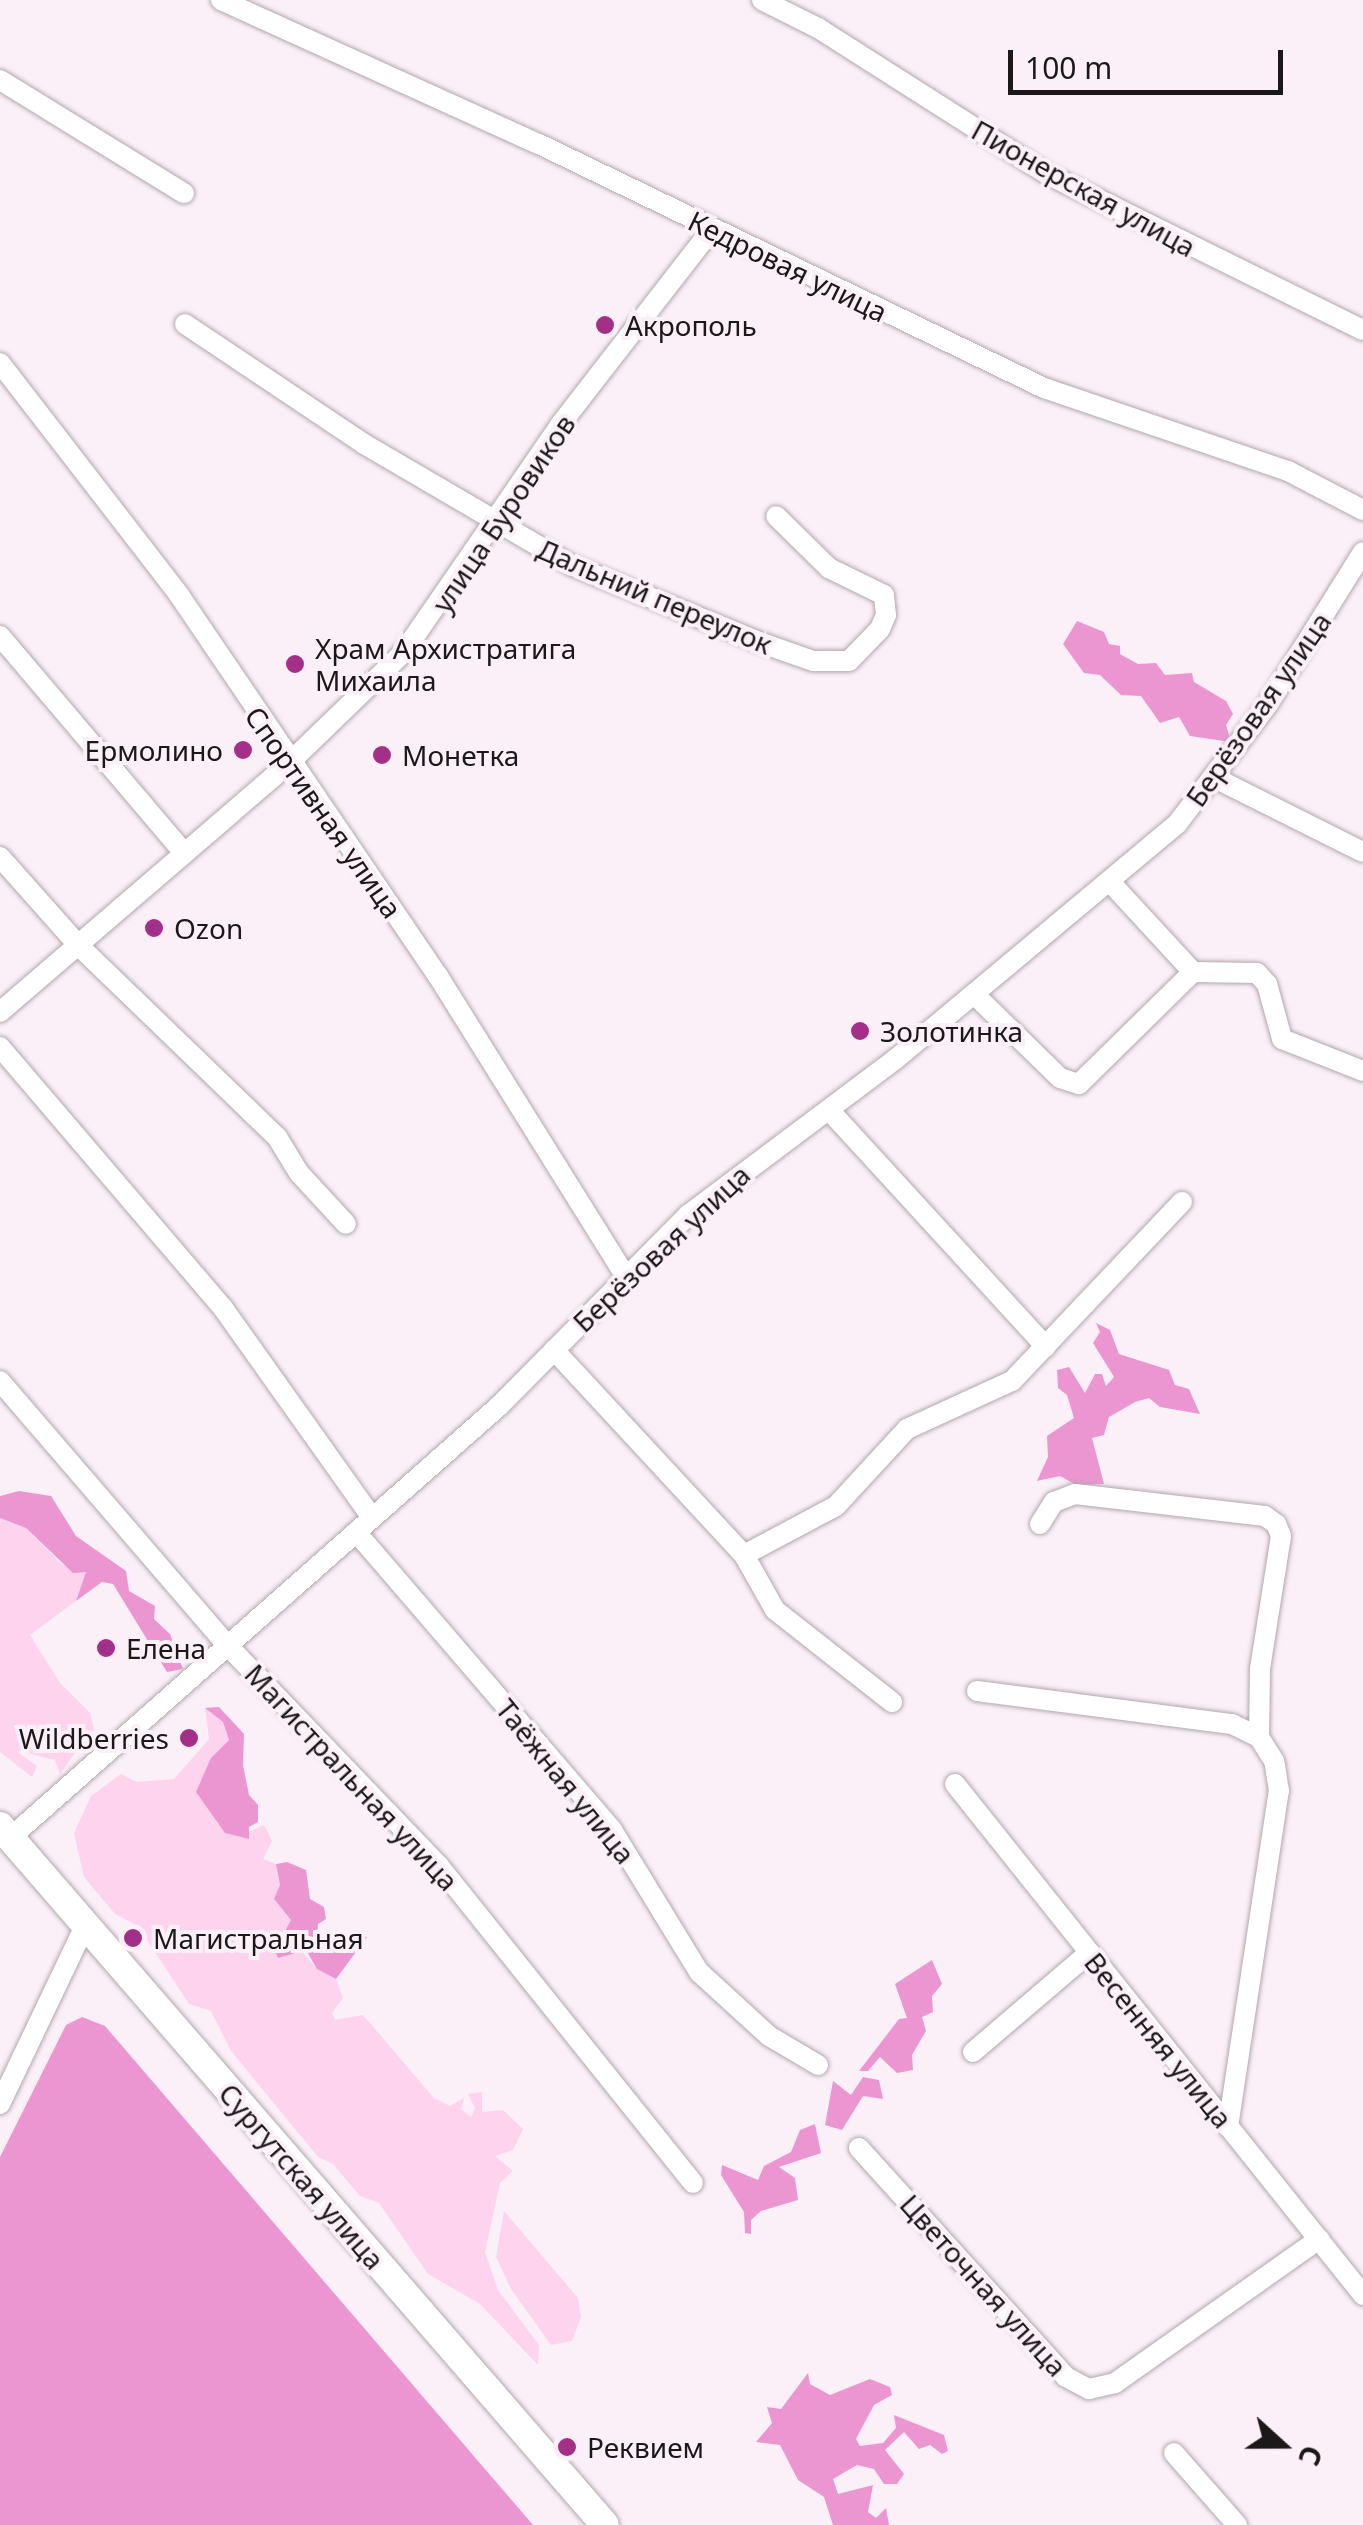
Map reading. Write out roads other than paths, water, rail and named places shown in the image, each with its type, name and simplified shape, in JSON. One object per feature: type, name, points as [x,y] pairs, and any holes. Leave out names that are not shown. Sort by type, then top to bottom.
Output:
[{"type":"main road","name":"Сургутская улица","points":[[5,1832],[605,2525]]},
{"type":"street","name":"Кедровая улица","points":[[221,0],[1044,388],[1134,424],[1288,471],[1363,510]]},
{"type":"street","name":"Пионерская улица","points":[[762,0],[818,28],[1049,176],[1363,330]]},
{"type":"street","points":[[0,80],[184,193]]},
{"type":"street","name":"улица Буровиков","points":[[0,1012],[288,764],[402,654],[560,425],[712,229]]},
{"type":"street","name":"Дальний переулок","points":[[185,324],[494,525],[571,565],[814,661],[849,661],[880,629],[886,614],[884,595],[828,568],[776,516]]},
{"type":"street","name":"Спортивная улица","points":[[0,362],[179,595],[288,764],[438,976],[626,1277]]},
{"type":"street","name":"Берёзовая улица","points":[[5,1832],[230,1648],[554,1350],[738,1172],[829,1110],[1177,824],[1214,778],[1363,552]]},
{"type":"street","points":[[0,636],[183,852]]},
{"type":"street","points":[[1214,778],[1363,852]]},
{"type":"street","points":[[0,858],[78,945],[222,1080],[346,1224]]},
{"type":"street","points":[[1110,882],[1194,972]]},
{"type":"street","points":[[974,994],[1060,1078],[1079,1084],[1194,972],[1256,973],[1268,984],[1282,1038],[1363,1071]]},
{"type":"street","name":"Таёжная улица","points":[[0,1047],[223,1308],[364,1525],[612,1830],[699,1972],[769,2036],[818,2065]]},
{"type":"street","points":[[829,1110],[1046,1347]]},
{"type":"street","points":[[744,1555],[821,1516],[907,1429],[988,1396],[1046,1347],[1182,1202]]},
{"type":"street","points":[[554,1350],[744,1555],[775,1610],[892,1702]]},
{"type":"street","name":"Магистральная улица","points":[[0,1381],[230,1648],[439,1866],[692,2183]]},
{"type":"street","points":[[1040,1524],[1054,1502],[1075,1494],[1265,1516],[1276,1524],[1281,1536],[1260,1669],[1259,1737]]},
{"type":"street","points":[[977,1691],[1232,1724],[1259,1737],[1274,1761],[1279,1791],[1228,2127]]},
{"type":"street","name":"Весенняя улица","points":[[955,1784],[1363,2295]]},
{"type":"street","points":[[0,2104],[85,1926]]},
{"type":"street","points":[[973,2052],[1089,1953]]},
{"type":"street","name":"Цветочная улица","points":[[859,2148],[1066,2377],[1089,2389],[1115,2383],[1319,2240]]},
{"type":"street","points":[[1174,2453],[1237,2525]]},
{"type":"place","name":"Акрополь","points":[[605,325]]},
{"type":"place","name":"Храм Архистратига Михаила","points":[[295,664]]},
{"type":"place","name":"Ермолино","points":[[243,750]]},
{"type":"place","name":"Монетка","points":[[382,755]]},
{"type":"place","name":"Ozon","points":[[154,928]]},
{"type":"place","name":"Золотинка","points":[[860,1031]]},
{"type":"place","name":"Елена","points":[[106,1648]]},
{"type":"place","name":"Wildberries","points":[[189,1738]]},
{"type":"place","name":"Магистральная","points":[[133,1938]]},
{"type":"place","name":"Реквием","points":[[567,2447]]}]
